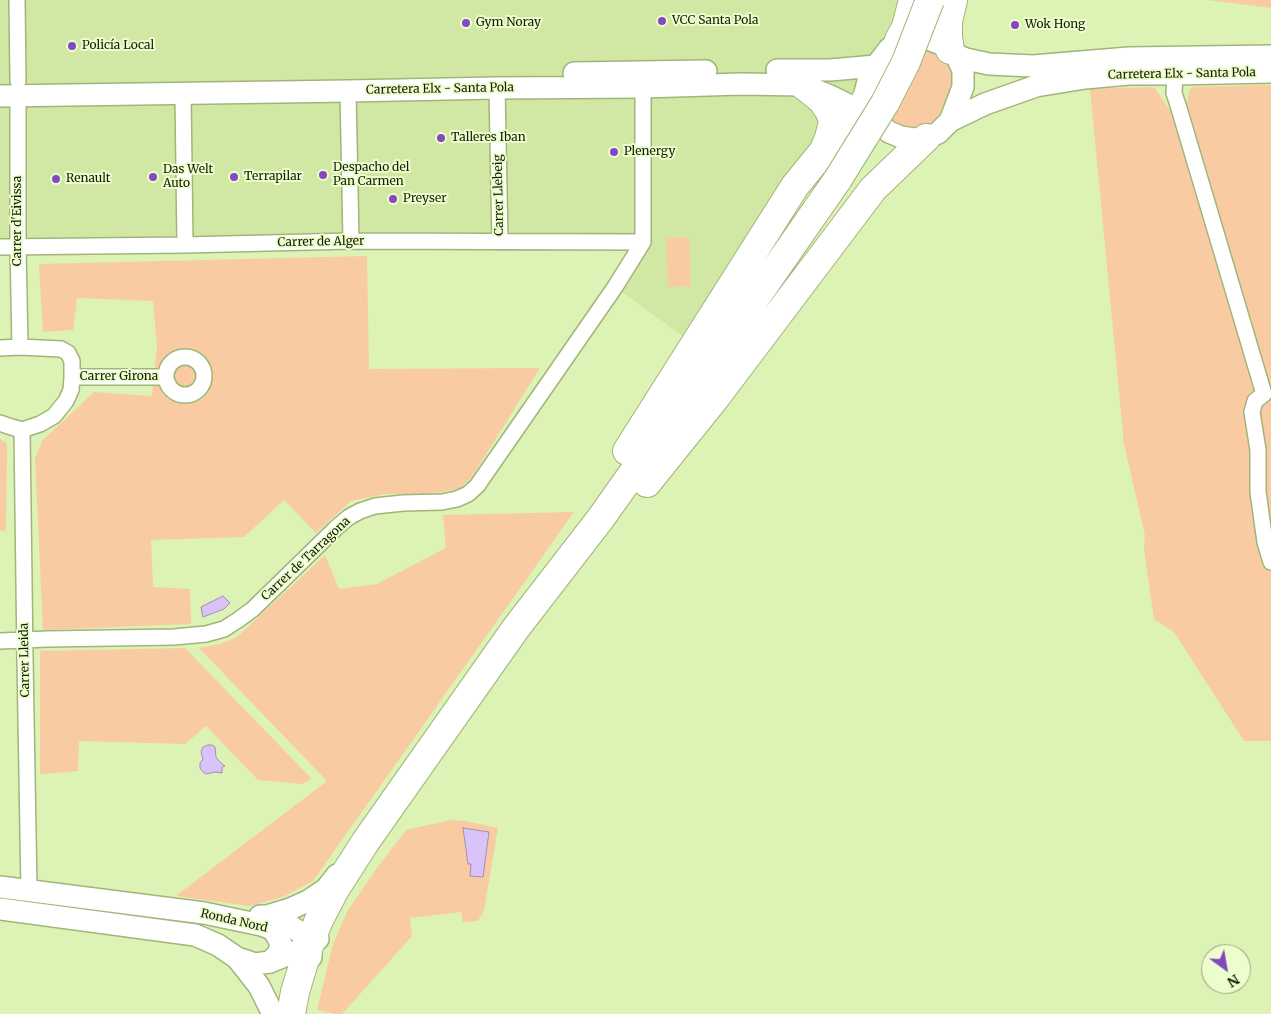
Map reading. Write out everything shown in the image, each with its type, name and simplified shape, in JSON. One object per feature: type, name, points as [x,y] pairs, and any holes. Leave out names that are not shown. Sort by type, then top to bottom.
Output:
[{"type":"highway","points":[[899,40],[906,27],[913,0]]},
{"type":"highway","points":[[303,1014],[308,987],[331,926],[345,898],[390,824],[527,623],[838,179],[906,62],[930,0]]},
{"type":"highway","points":[[953,52],[948,37],[948,22],[954,0]]},
{"type":"highway","points":[[803,84],[822,100],[830,112],[833,122],[829,138],[821,154]]},
{"type":"highway","points":[[527,623],[584,519],[795,186],[821,154],[866,110]]},
{"type":"highway","points":[[291,1014],[295,992],[318,922],[334,892],[366,841],[527,623],[716,397],[873,189],[926,138]]},
{"type":"main road","points":[[928,39],[953,52],[963,70],[963,87],[950,121],[938,133],[926,138],[901,137],[889,132],[866,110],[865,93],[868,81],[876,66],[889,49],[899,40],[928,39]]},
{"type":"main road","name":"Carretera Elx - Santa Pola","points":[[953,52],[966,59],[989,64],[1033,66],[1129,58],[1271,56]]},
{"type":"main road","name":"Carretera Elx - Santa Pola","points":[[9,88],[347,78],[830,70],[876,66]]},
{"type":"main road","name":"Carretera Elx - Santa Pola","points":[[950,121],[985,104],[1036,86],[1085,78],[1129,74],[1271,72]]},
{"type":"main road","name":"Carretera Elx - Santa Pola","points":[[9,88],[182,93],[803,84],[866,110]]},
{"type":"main road","points":[[234,920],[250,916],[267,916],[308,901],[326,889],[366,841]]},
{"type":"main road","name":"Ronda Nord","points":[[0,887],[204,913],[272,929],[278,936],[281,944],[278,954],[270,962],[255,964],[237,958],[218,945],[195,935],[0,909]]},
{"type":"main road","points":[[267,916],[286,923],[301,934],[312,950],[308,987]]},
{"type":"main road","points":[[270,962],[309,946],[331,926]]},
{"type":"main road","points":[[237,958],[259,986],[272,1014]]},
{"type":"street","name":"Carrer d'Eivissa","points":[[17,0],[9,88],[18,246],[20,347]]},
{"type":"street","points":[[1175,74],[1174,93],[1264,394],[1255,400],[1252,412],[1258,450],[1258,492],[1265,542],[1271,562]]},
{"type":"street","points":[[643,242],[644,87]]},
{"type":"street","name":"Carrer Llebeig","points":[[497,88],[500,242]]},
{"type":"street","points":[[348,91],[351,241]]},
{"type":"street","points":[[182,93],[185,245]]},
{"type":"street","name":"Carrer de Alger","points":[[0,247],[351,241],[643,242]]},
{"type":"street","points":[[612,242],[624,262],[624,273]]},
{"type":"street","name":"Carrer de Tarragona","points":[[0,641],[174,637],[206,634],[224,629],[253,608],[349,517],[375,506],[450,501],[457,500],[468,494],[477,486],[616,287],[643,242]]},
{"type":"street","points":[[0,348],[61,349],[68,353],[72,361],[71,390],[66,401],[54,416],[40,424],[22,430],[0,423]]},
{"type":"street","name":"Carrer Girona","points":[[72,377],[165,377]]},
{"type":"street","name":"Carrer Lleida","points":[[22,430],[29,891]]},
{"type":"shaded area","points":[[0,0],[913,0],[909,17],[695,345],[615,287],[642,242],[0,247]]},
{"type":"shaded area","points":[[1208,0],[1271,0],[1271,8]]},
{"type":"shaded area","points":[[923,50],[943,59],[950,67],[952,76],[951,90],[944,107],[936,119],[922,129],[903,127],[893,123],[883,115]]},
{"type":"shaded area","points":[[1271,85],[1271,741],[1244,741],[1174,632],[1154,619],[1144,549],[1145,536],[1124,444],[1090,89],[1151,87],[1155,88],[1168,108],[1186,104],[1190,89],[1193,87]]},
{"type":"shaded area","points":[[689,237],[691,286],[668,287],[666,238]]},
{"type":"shaded area","points":[[367,256],[369,369],[540,368],[472,477],[459,489],[430,494],[385,494],[351,501],[316,533],[284,500],[244,537],[151,540],[153,587],[190,589],[191,624],[43,630],[35,459],[42,441],[94,392],[152,396],[157,346],[153,301],[77,298],[73,330],[43,332],[39,264]]},
{"type":"shaded area","points":[[0,439],[7,443],[6,530],[0,531]]},
{"type":"shaded area","points":[[574,512],[313,881],[283,897],[250,906],[176,896],[327,781],[199,648],[220,644],[237,637],[325,555],[339,589],[377,584],[446,548],[443,515]]},
{"type":"shaded area","points":[[223,596],[230,603],[224,609],[203,617],[201,607]]},
{"type":"shaded area","points":[[185,648],[311,778],[303,784],[258,780],[206,726],[185,744],[79,741],[78,771],[40,774],[40,651]]},
{"type":"shaded area","points":[[208,745],[215,747],[216,757],[225,766],[222,767],[222,773],[206,774],[200,768],[200,763],[203,759],[201,752],[203,747]]},
{"type":"shaded area","points":[[451,820],[498,828],[484,910],[478,921],[463,922],[461,912],[410,918],[412,936],[342,1014],[317,1010],[333,944],[348,910],[377,868],[406,830]]},
{"type":"shaded area","points":[[463,828],[489,832],[483,877],[470,876],[471,864],[468,864]]},
{"type":"place","name":"VCC Santa Pola","points":[[662,21]]},
{"type":"place","name":"Gym Noray","points":[[466,23]]},
{"type":"place","name":"Wok Hong","points":[[1015,25]]},
{"type":"place","name":"Policía Local","points":[[72,46]]},
{"type":"place","name":"Talleres Iban","points":[[441,138]]},
{"type":"place","name":"Plenergy","points":[[614,152]]},
{"type":"place","name":"Despacho del Pan Carmen","points":[[323,175]]},
{"type":"place","name":"Das Welt Auto","points":[[153,177]]},
{"type":"place","name":"Terrapilar","points":[[234,177]]},
{"type":"place","name":"Renault","points":[[56,179]]},
{"type":"place","name":"Preyser","points":[[393,199]]}]
